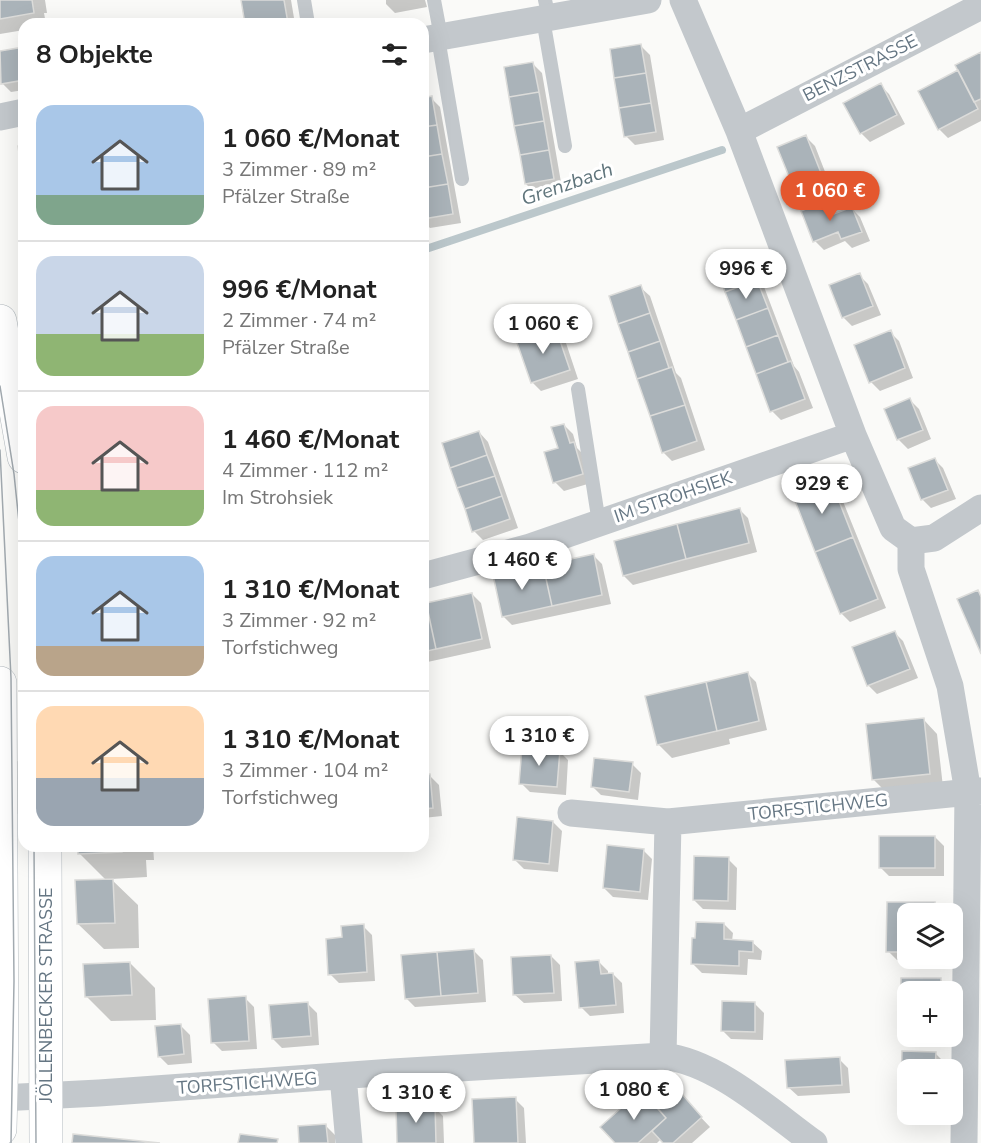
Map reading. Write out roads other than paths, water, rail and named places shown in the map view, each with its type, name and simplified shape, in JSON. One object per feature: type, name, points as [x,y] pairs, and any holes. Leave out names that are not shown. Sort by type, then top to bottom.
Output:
[{"type":"main road","points":[[0,321],[4,361],[18,428]]},
{"type":"main road","points":[[0,683],[1,1108]]},
{"type":"main road","name":"JÖLLENBECKER STRASSE","points":[[45,852],[46,1143]]},
{"type":"street","points":[[434,38],[546,12],[648,0]]},
{"type":"street","points":[[683,0],[739,131],[853,435],[892,528],[911,541],[934,538],[981,508]]},
{"type":"street","name":"BENZSTRASSE","points":[[739,131],[981,6]]},
{"type":"street","points":[[0,117],[18,113]]},
{"type":"street","name":"IM STROHSIEK","points":[[429,574],[530,547],[853,435]]},
{"type":"street","points":[[911,541],[911,569],[950,686],[974,791],[964,1143]]},
{"type":"street","name":"TORFSTICHWEG","points":[[571,813],[668,822],[974,791]]},
{"type":"street","points":[[663,1056],[668,822]]},
{"type":"street","name":"TORFSTICHWEG","points":[[1,1108],[47,1096],[663,1056],[688,1061],[733,1084],[814,1143]]},
{"type":"street","points":[[343,1076],[349,1143]]},
{"type":"lane","points":[[304,0],[307,18]]},
{"type":"lane","points":[[434,0],[434,38],[462,179]]},
{"type":"lane","points":[[546,12],[566,146]]},
{"type":"lane","points":[[578,389],[599,523]]},
{"type":"waterway","name":"Grenzbach","points":[[429,248],[722,150]]},
{"type":"tram line","points":[[0,386],[18,512]]},
{"type":"tram line","points":[[0,450],[11,678],[14,981],[11,1143]]},
{"type":"tram line","points":[[34,852],[36,1143]]}]
